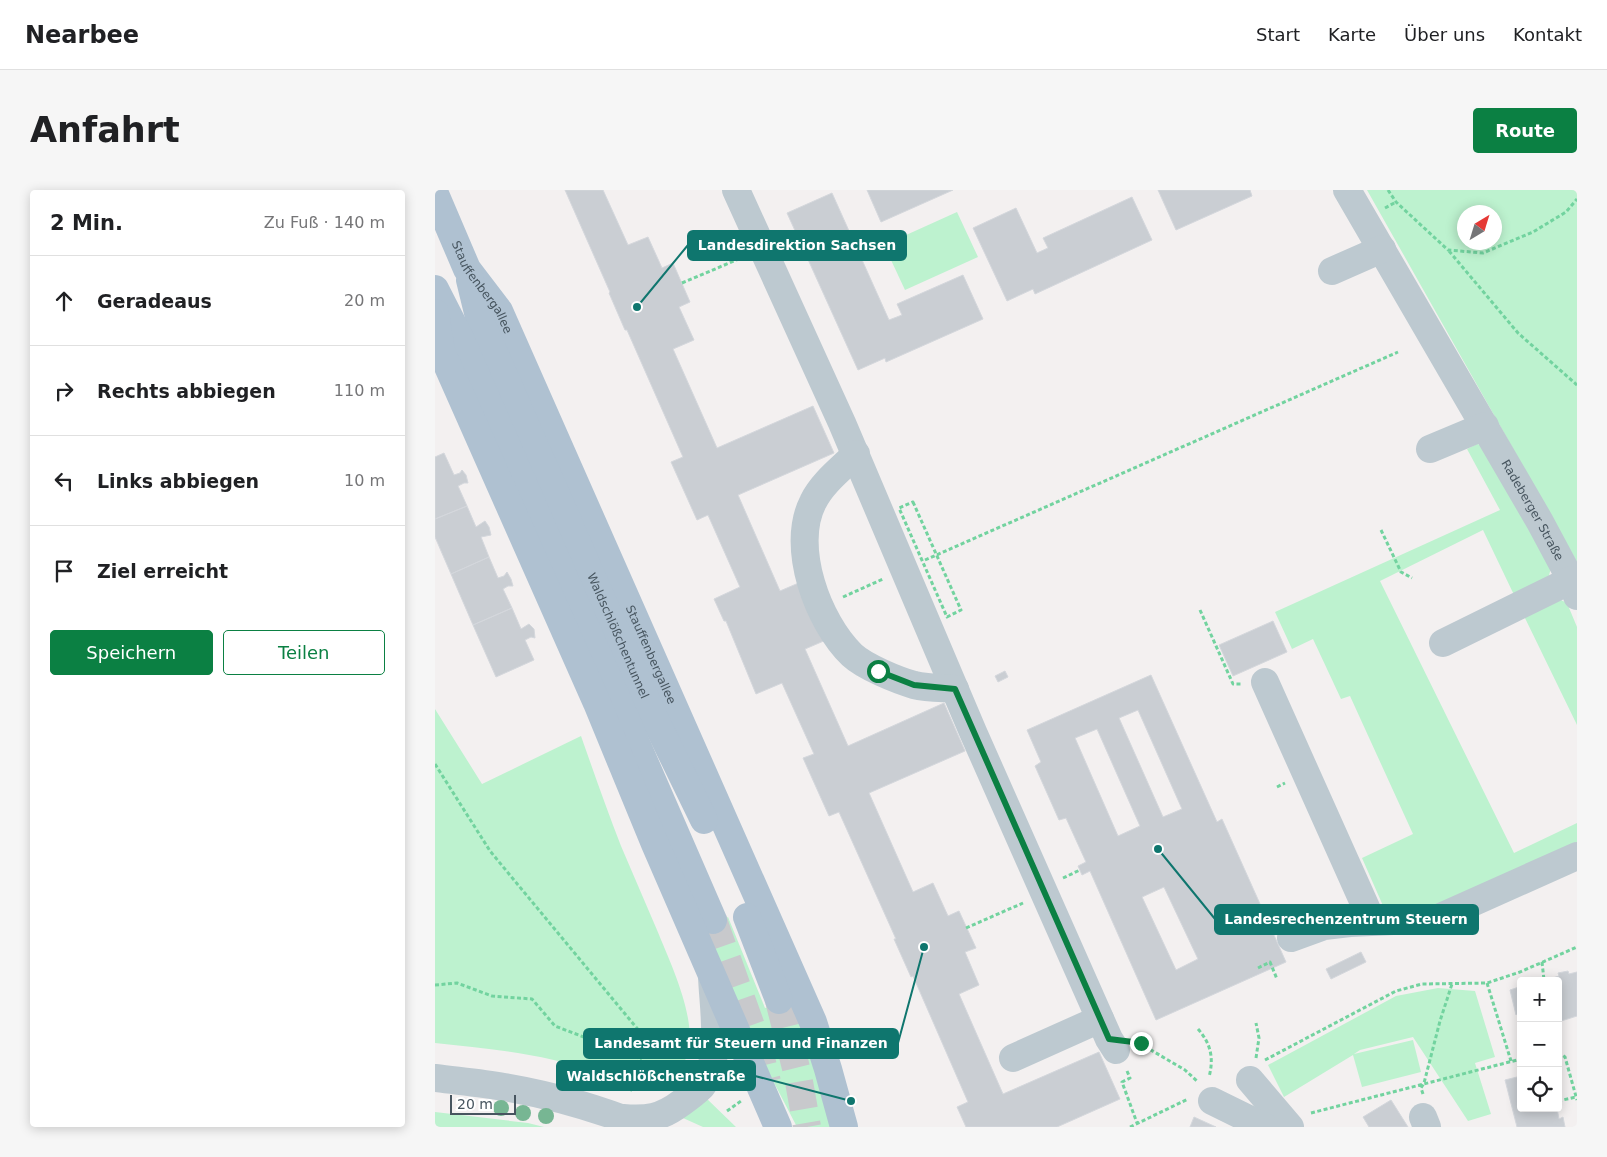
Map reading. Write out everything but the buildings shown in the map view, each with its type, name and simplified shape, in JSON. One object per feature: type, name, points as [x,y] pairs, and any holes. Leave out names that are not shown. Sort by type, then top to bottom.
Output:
[{"type":"main road","name":"Stauffenbergallee","points":[[435,194],[467,269],[499,311],[813,1022],[828,1069],[843,1127]]},
{"type":"main road","name":"Waldschlößchentunnel","points":[[467,269],[481,321],[650,708],[743,908],[779,1000]]},
{"type":"main road","name":"Waldschlößchentunnel","points":[[435,289],[460,338],[713,920]]},
{"type":"main road","points":[[435,313],[441,351],[597,703],[655,844],[778,1127]]},
{"type":"street","points":[[736,190],[856,454],[914,565],[955,689],[1108,1036],[1013,1058]]},
{"type":"street","name":"Radeberger Straße","points":[[1347,190],[1540,522],[1574,588]]},
{"type":"street","points":[[1332,271],[1382,249]]},
{"type":"street","points":[[1430,449],[1485,426]]},
{"type":"street","points":[[856,454],[820,490],[812,502],[807,518],[805,534],[807,567],[821,608],[831,630],[853,656],[878,671],[914,685],[955,689]]},
{"type":"street","points":[[1443,644],[1574,588]]},
{"type":"street","points":[[1265,682],[1372,922]]},
{"type":"street","points":[[1291,938],[1325,926],[1436,918],[1577,856]]},
{"type":"street","points":[[435,1078],[505,1087],[568,1102],[633,1122],[654,1118],[667,1113],[689,1098],[702,1085],[710,1071],[715,1054],[712,974]]},
{"type":"street","points":[[1255,1068],[1281,1126]]},
{"type":"street","points":[[1206,1089],[1281,1126]]},
{"type":"path","points":[[1388,190],[1396,202],[1448,250],[1518,333],[1577,385]]},
{"type":"path","points":[[1448,250],[1483,253],[1533,232],[1566,212],[1577,200]]},
{"type":"path","points":[[682,283],[762,249]]},
{"type":"path","points":[[821,608],[936,554],[1398,352]]},
{"type":"path","points":[[913,502],[936,554],[961,610],[947,617],[914,565],[899,508],[913,502]]},
{"type":"path","points":[[1381,530],[1401,572],[1412,578]]},
{"type":"path","points":[[1200,610],[1233,684],[1265,682]]},
{"type":"path","points":[[435,764],[490,851],[650,1044],[648,1069],[630,1091]]},
{"type":"path","points":[[966,928],[1045,893]]},
{"type":"path","points":[[1255,1068],[1397,991],[1422,984],[1487,983],[1577,947]]},
{"type":"path","points":[[1258,968],[1270,962],[1277,979]]},
{"type":"path","points":[[1542,962],[1544,977]]},
{"type":"path","points":[[435,985],[457,983],[492,996],[532,999],[555,1026],[602,1044],[632,1052],[648,1069]]},
{"type":"path","points":[[1487,983],[1511,1062]]},
{"type":"path","points":[[1424,1082],[1452,984]]},
{"type":"path","points":[[1255,1068],[1259,1047],[1256,1023]]},
{"type":"path","points":[[1108,1036],[1141,1043],[1185,1070],[1206,1089],[1211,1072],[1211,1054],[1207,1039],[1198,1029]]},
{"type":"path","points":[[1562,1055],[1565,1057],[1577,1098],[1562,1101]]},
{"type":"path","points":[[1281,1126],[1303,1115],[1424,1082],[1517,1060]]},
{"type":"path","points":[[1130,1078],[1122,1082],[1137,1123]]},
{"type":"path","points":[[727,1111],[741,1100]]},
{"type":"green space","points":[[1367,190],[1577,190],[1577,562]]},
{"type":"green space","points":[[957,212],[978,257],[905,290],[884,245]]},
{"type":"green space","points":[[1477,444],[1482,445],[1551,568],[1548,579],[1515,597],[1483,530],[1380,581],[1514,853],[1577,823],[1577,847],[1438,909],[1384,908],[1362,858],[1413,834],[1350,696],[1341,699],[1313,639],[1292,649],[1275,612],[1500,510],[1467,449]]},
{"type":"green space","points":[[1561,600],[1567,603],[1577,627],[1577,725],[1524,616]]},
{"type":"green space","points":[[435,709],[482,784],[581,736],[621,846],[668,957],[685,1003],[690,1033],[689,1046],[680,1070],[668,1081],[653,1088],[640,1090],[627,1087],[576,1066],[537,1056],[435,1043]]},
{"type":"green space","points":[[728,917],[765,1008],[795,998],[831,1127],[797,1127],[769,1073],[704,928]]},
{"type":"green space","points":[[1438,988],[1475,991],[1495,1057],[1475,1063],[1491,1114],[1468,1121],[1413,1037],[1360,1050],[1354,1054],[1413,1040],[1421,1072],[1362,1087],[1353,1055],[1284,1097],[1268,1065],[1396,996]]},
{"type":"green space","points":[[705,1097],[736,1127],[703,1127],[683,1118]]},
{"type":"green space","points":[[435,1112],[528,1123],[544,1127],[435,1127]]},
{"type":"tunnel","points":[[713,920],[757,1043],[767,1082]]},
{"type":"tunnel","points":[[779,1000],[798,1076],[807,1127]]},
{"type":"place","name":"Landesdirektion Sachsen","points":[[637,307]]},
{"type":"place","name":"Landesrechenzentrum Steuern","points":[[1158,849]]},
{"type":"place","name":"Landesamt für Steuern und Finanzen","points":[[924,947]]},
{"type":"place","name":"Waldschlößchenstraße","points":[[851,1101]]},
{"type":"route","points":[[878,671],[914,685],[955,689],[1109,1039],[1141,1043]]}]
